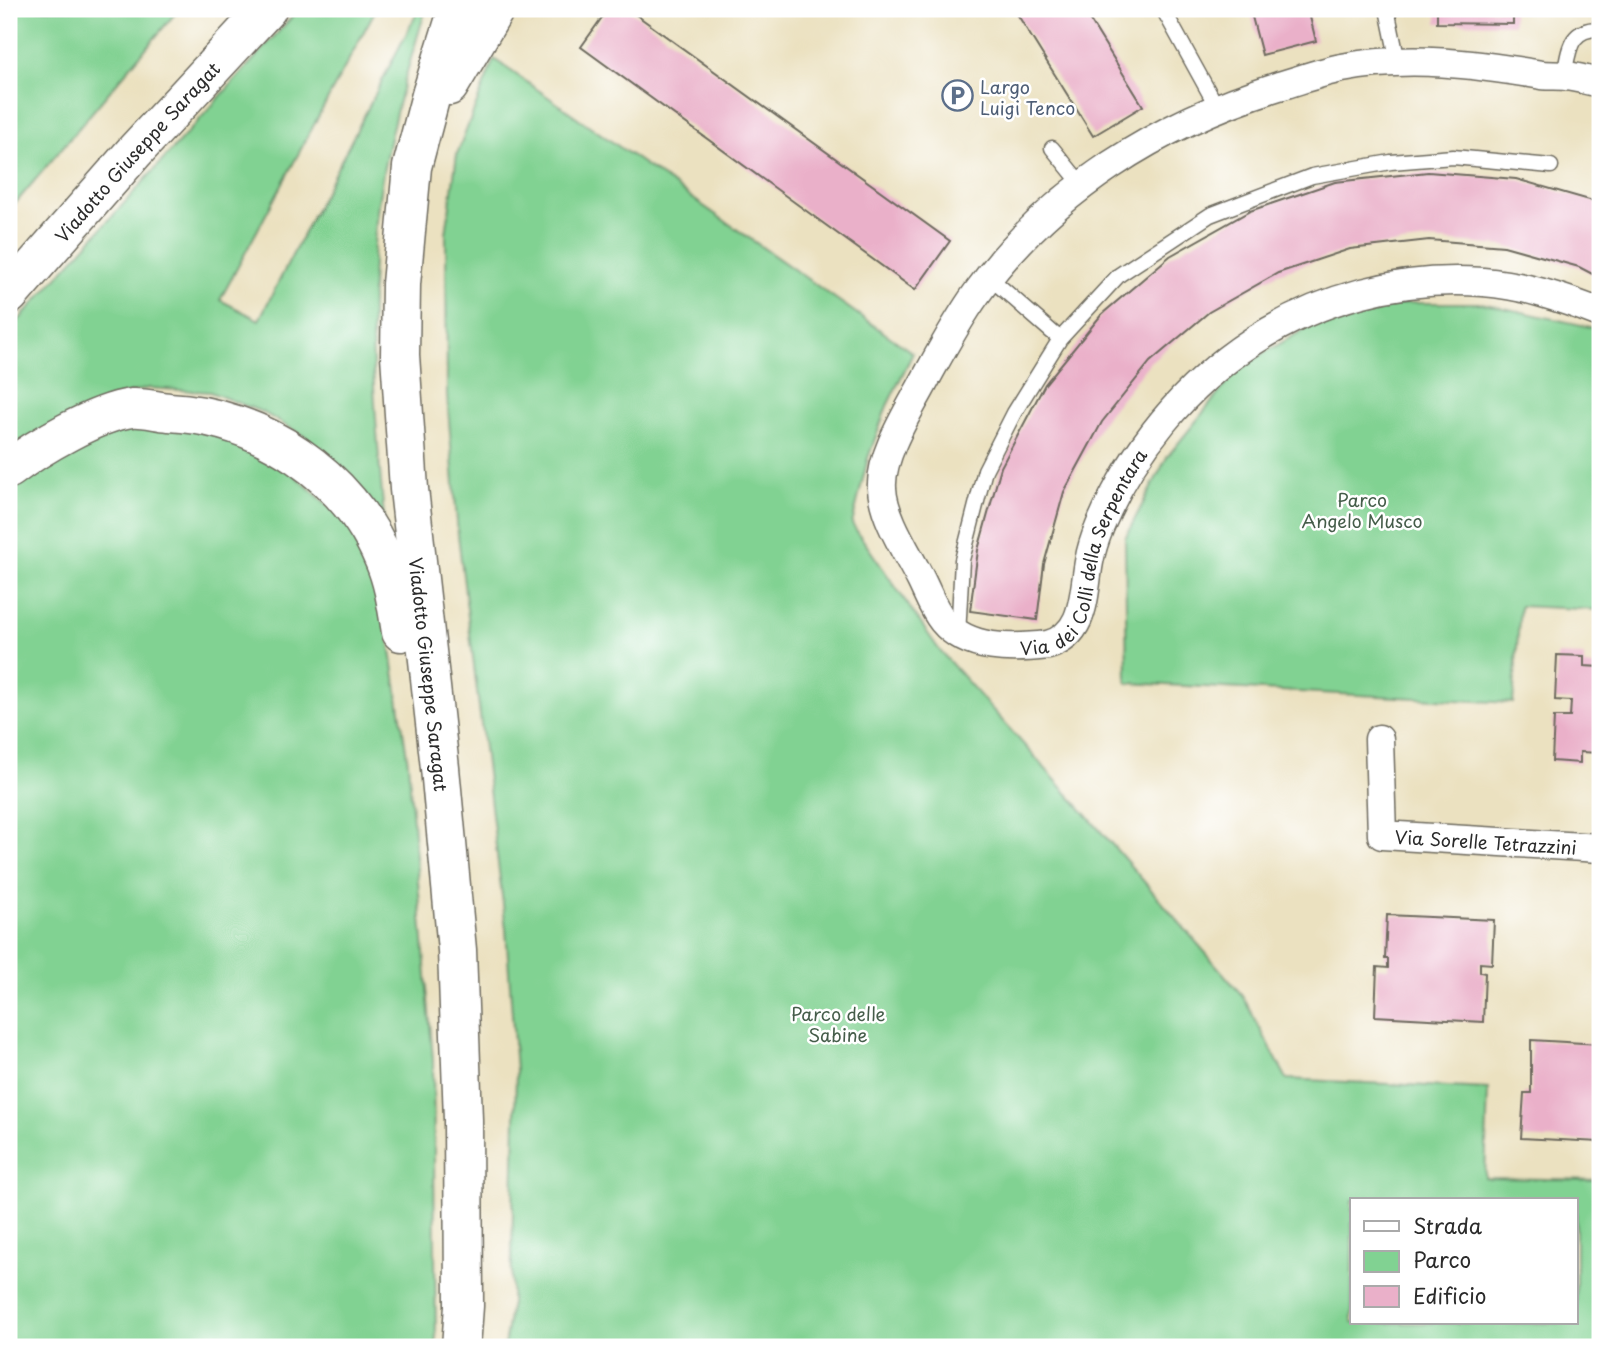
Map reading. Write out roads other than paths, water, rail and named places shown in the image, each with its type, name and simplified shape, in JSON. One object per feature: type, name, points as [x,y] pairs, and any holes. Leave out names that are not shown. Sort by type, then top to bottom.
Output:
[{"type":"main road","points":[[135,151],[233,9]]},
{"type":"main road","name":"Viadotto Giuseppe Saragat","points":[[9,296],[135,151],[267,9]]},
{"type":"main road","name":"Viadotto Giuseppe Saragat","points":[[458,9],[412,167],[401,284],[401,355],[409,489],[457,950],[463,1084],[464,1306],[461,1347]]},
{"type":"main road","points":[[422,130],[495,9]]},
{"type":"main road","points":[[9,469],[59,437],[97,419],[133,408],[186,412],[240,425],[284,447],[306,462],[350,502],[368,528],[384,560],[392,582],[411,697],[440,768]]},
{"type":"street","points":[[958,636],[937,613],[890,518],[882,490],[888,455],[948,338],[989,277],[1029,233],[1082,185],[1121,157],[1157,136],[1217,107],[1317,74],[1357,66],[1398,62],[1486,66],[1600,83]]},
{"type":"street","name":"Via dei Colli della Serpentara","points":[[958,636],[986,646],[1040,646],[1056,643],[1070,633],[1084,604],[1089,560],[1100,526],[1131,468],[1162,421],[1213,370],[1273,328],[1301,314],[1369,290],[1448,281],[1485,282],[1518,287],[1551,294],[1600,313]]},
{"type":"street","name":"Via Sorelle Tetrazzini","points":[[1379,739],[1382,835],[1600,848]]},
{"type":"lane","points":[[1163,9],[1217,107]]},
{"type":"lane","points":[[1387,9],[1398,62]]},
{"type":"lane","points":[[1564,76],[1570,47],[1577,36],[1588,29],[1600,29]]},
{"type":"lane","points":[[1052,148],[1082,185]]},
{"type":"lane","points":[[958,636],[962,560],[985,470],[1014,413],[1059,339],[1119,275],[1210,215],[1311,176],[1391,162],[1453,157],[1552,166]]},
{"type":"lane","points":[[989,277],[1059,339]]},
{"type":"place","name":"Largo Luigi Tenco","points":[[957,96]]},
{"type":"park label","name":"Parco Angelo Musco","points":[[1362,509]]},
{"type":"park label","name":"Parco delle Sabine","points":[[838,1023]]}]
